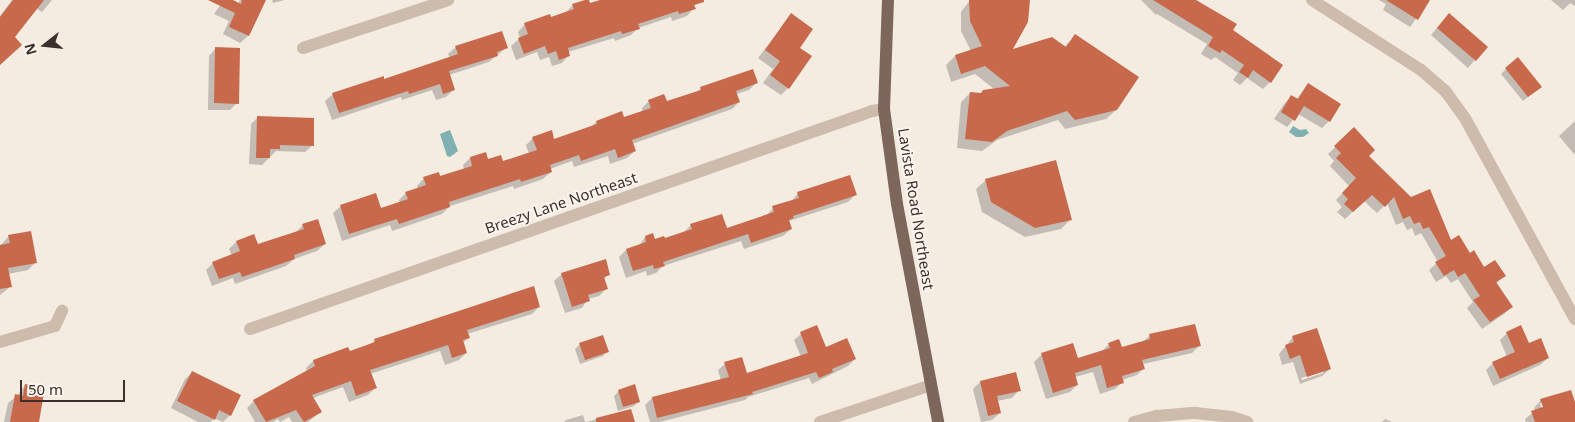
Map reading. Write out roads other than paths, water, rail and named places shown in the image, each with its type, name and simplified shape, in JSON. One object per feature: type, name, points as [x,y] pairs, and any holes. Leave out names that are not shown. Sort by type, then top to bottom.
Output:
[{"type":"main road","name":"Lavista Road Northeast","points":[[888,0],[884,109],[896,204],[938,422]]},
{"type":"street","points":[[303,48],[448,0]]},
{"type":"street","points":[[1312,0],[1421,70],[1446,92],[1470,127],[1575,319]]},
{"type":"street","name":"Breezy Lane Northeast","points":[[250,329],[872,111],[884,109]]},
{"type":"street","points":[[0,342],[55,326],[62,310]]},
{"type":"street","points":[[820,422],[931,385]]},
{"type":"street","points":[[1134,422],[1157,416],[1195,413],[1232,417],[1246,422]]},
{"type":"water","points":[[1293,126],[1300,130],[1306,129],[1309,133],[1303,137],[1296,137],[1289,132]]},
{"type":"water","points":[[450,130],[458,151],[450,157],[447,156],[440,134]]}]
